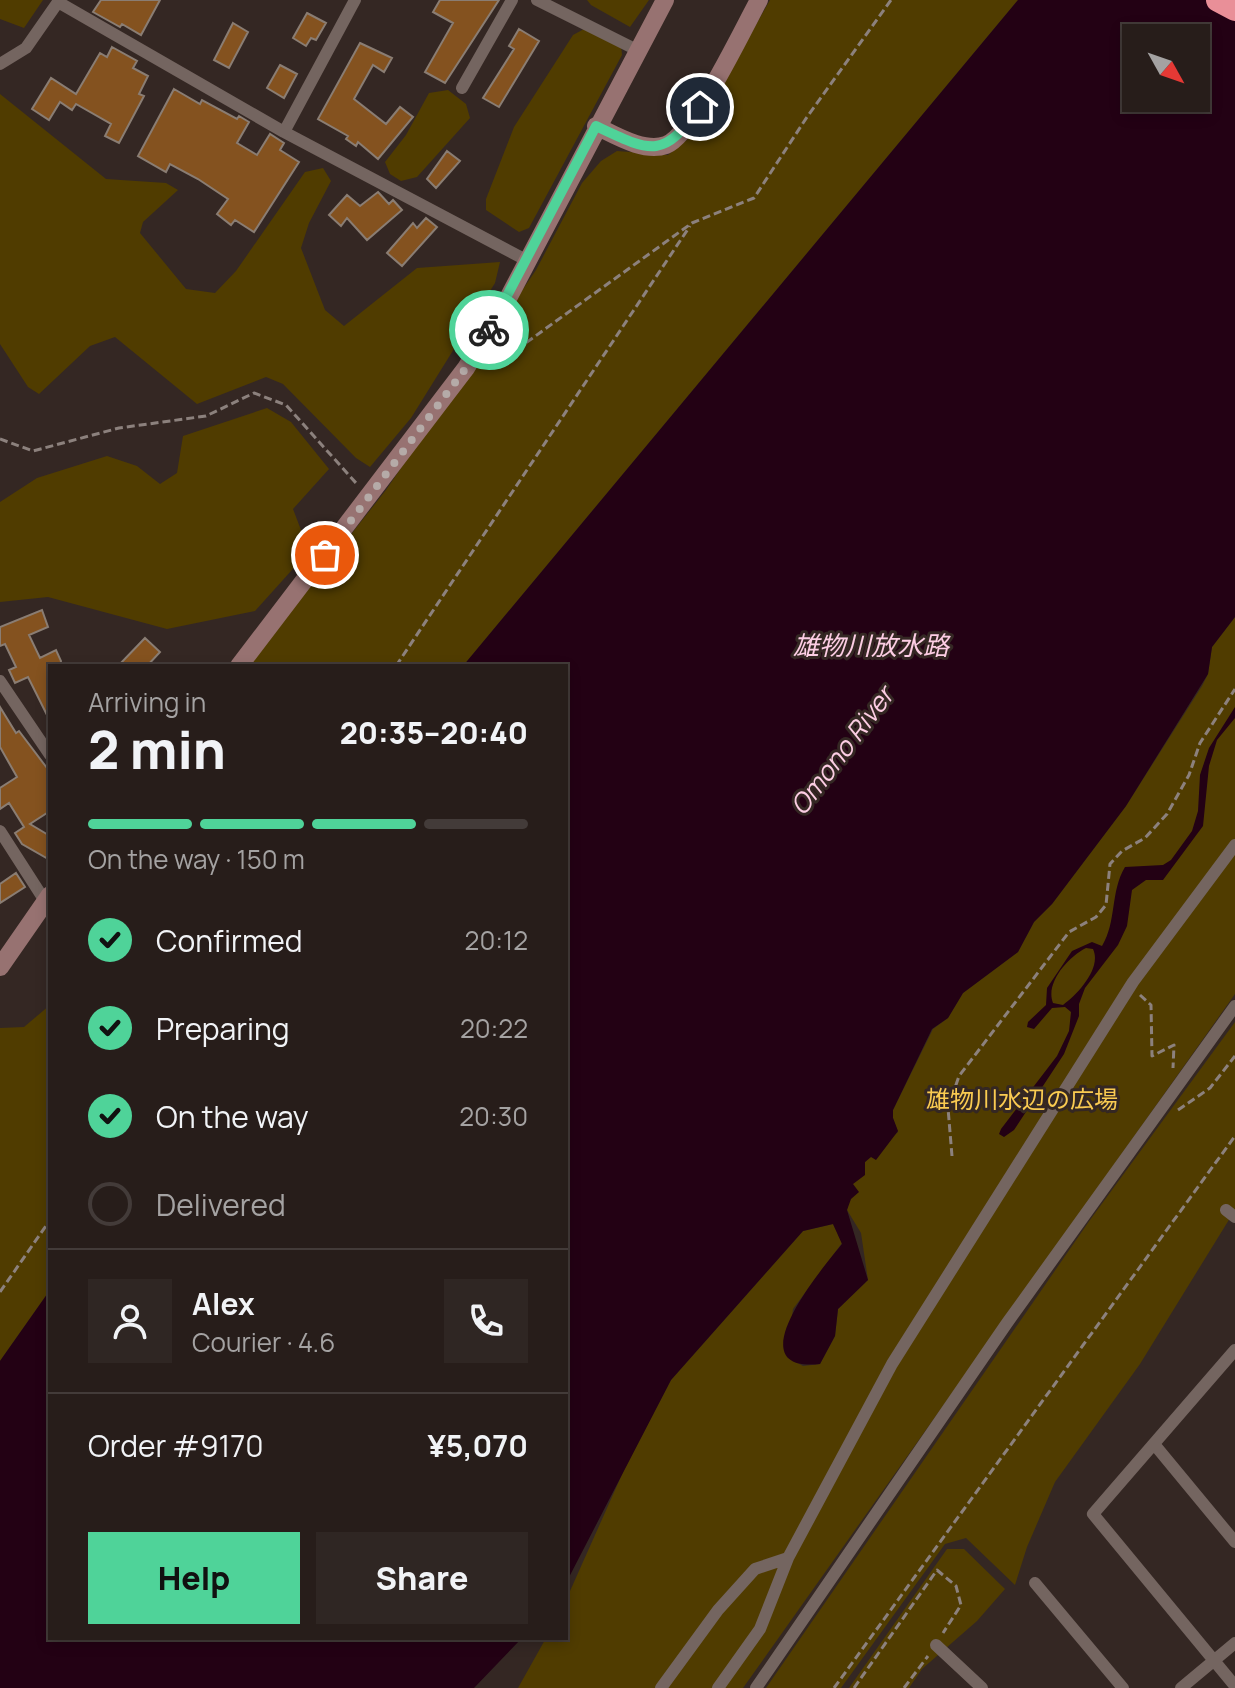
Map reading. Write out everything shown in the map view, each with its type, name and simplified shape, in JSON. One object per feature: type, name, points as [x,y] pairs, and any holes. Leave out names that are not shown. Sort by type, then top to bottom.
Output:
[{"type":"highway","points":[[1218,0],[1235,9]]},
{"type":"street","points":[[284,132],[355,0]]},
{"type":"street","points":[[462,88],[512,0]]},
{"type":"street","points":[[537,0],[639,51]]},
{"type":"street","points":[[241,664],[466,368],[528,261],[596,126],[665,0]]},
{"type":"street","points":[[596,126],[646,146],[667,145],[682,132],[700,107],[759,0]]},
{"type":"street","points":[[0,64],[26,48],[58,1],[284,132],[528,261]]},
{"type":"street","points":[[0,681],[48,752]]},
{"type":"street","points":[[0,831],[48,898],[0,967]]},
{"type":"street","points":[[718,1688],[760,1629],[788,1558],[892,1364],[1130,987],[1235,845]]},
{"type":"street","points":[[756,1688],[1007,1323],[1235,1006]]},
{"type":"street","points":[[1235,1350],[1093,1514],[1235,1686]]},
{"type":"street","points":[[1154,1444],[1235,1542]]},
{"type":"street","points":[[661,1688],[718,1610],[755,1569],[788,1558]]},
{"type":"street","points":[[1035,1583],[1123,1688]]},
{"type":"street","points":[[1181,1688],[1235,1643]]},
{"type":"street","points":[[936,1645],[982,1688]]},
{"type":"path","points":[[466,368],[516,350],[692,223],[754,198],[807,117],[891,0]]},
{"type":"path","points":[[397,664],[692,223]]},
{"type":"path","points":[[0,439],[33,451],[119,428],[206,416],[254,393],[286,405],[346,474],[370,496]]},
{"type":"path","points":[[952,1156],[948,1108],[959,1076],[1069,932],[1096,917],[1106,905],[1110,864],[1122,851],[1145,838],[1167,814],[1189,775],[1200,743],[1235,689]]},
{"type":"path","points":[[1130,987],[1151,1005],[1152,1056],[1174,1045],[1173,1070],[1183,1079]]},
{"type":"path","points":[[1176,1112],[1210,1088],[1235,1056]]},
{"type":"path","points":[[834,1688],[1235,1136]]},
{"type":"path","points":[[0,1292],[48,1223]]},
{"type":"path","points":[[854,1688],[937,1570],[956,1586],[961,1605],[904,1688]]},
{"type":"green space","points":[[0,0],[43,0],[24,28],[0,19]]},
{"type":"green space","points":[[587,0],[649,0],[630,27]]},
{"type":"green space","points":[[770,0],[1018,0],[465,664],[249,664],[386,490],[536,270],[582,183],[601,161],[617,151],[668,155],[693,135]]},
{"type":"green space","points":[[584,29],[621,44],[622,55],[529,228],[519,232],[486,210],[486,199],[514,127],[573,35]]},
{"type":"green space","points":[[448,90],[466,104],[470,118],[417,177],[401,181],[390,174],[385,162],[406,135],[429,93]]},
{"type":"green space","points":[[0,94],[106,179],[166,183],[178,190],[143,222],[140,233],[186,289],[215,293],[236,271],[305,172],[323,168],[331,181],[309,223],[301,248],[325,310],[344,326],[417,268],[500,262],[495,283],[411,418],[370,467],[356,458],[283,384],[266,377],[197,404],[115,337],[90,346],[39,394],[28,387],[0,344]]},
{"type":"green space","points":[[267,408],[291,422],[329,469],[293,509],[309,551],[255,611],[167,629],[48,597],[0,602],[0,502],[37,478],[107,456],[137,466],[160,484],[177,473],[183,436]]},
{"type":"green space","name":"雄物川水辺の広場","points":[[1235,617],[1235,994],[743,1688],[518,1688],[545,1640],[568,1640],[568,1596],[624,1470],[671,1380],[803,1231],[833,1224],[842,1243],[793,1309],[787,1357],[803,1366],[820,1364],[835,1336],[838,1309],[868,1280],[861,1233],[847,1210],[852,1184],[865,1162],[898,1132],[893,1110],[933,1029],[948,1018],[963,993],[1018,952],[1034,922],[1052,904],[1126,806],[1202,686],[1208,674],[1212,647]]},
{"type":"green space","points":[[48,1007],[48,1293],[0,1361],[0,1028],[24,1027]]},
{"type":"green space","points":[[1235,1022],[1235,1210],[1140,1364],[1055,1482],[1027,1547],[1015,1585],[966,1538],[945,1544],[841,1688],[766,1688],[1090,1220]]},
{"type":"green space","points":[[947,1549],[964,1549],[1005,1589],[977,1621],[922,1669],[909,1688],[849,1688]]},
{"type":"water","name":"雄物川放水路","points":[[1018,0],[1235,0],[1235,617],[1212,647],[1208,674],[1126,806],[1052,904],[1034,922],[1018,952],[963,993],[948,1018],[932,1029],[893,1110],[898,1131],[876,1160],[871,1157],[865,1162],[865,1175],[853,1184],[859,1192],[851,1199],[847,1210],[868,1280],[838,1309],[835,1336],[820,1364],[795,1362],[784,1352],[784,1336],[804,1294],[842,1244],[833,1224],[803,1231],[671,1380],[568,1579],[568,664],[465,664]]},
{"type":"water","points":[[1235,707],[1235,718],[1217,740],[1209,766],[1203,826],[1163,880],[1146,880],[1132,890],[1127,926],[1118,945],[1085,988],[1079,1004],[1079,1016],[1064,1054],[1014,1130],[1004,1137],[999,1134],[1001,1129],[1057,1056],[1069,1031],[1071,1012],[1065,1007],[1052,1008],[1034,1029],[1027,1027],[1028,1022],[1046,1005],[1047,988],[1072,951],[1092,942],[1102,946],[1125,867],[1163,865],[1171,860],[1192,831],[1198,811],[1200,775],[1209,748]],"holes":[[[1086,948],[1093,949],[1094,964],[1087,980],[1063,1005],[1053,1003],[1052,987],[1060,971],[1079,952]]]},
{"type":"water","points":[[48,1293],[48,1640],[520,1640],[474,1688],[0,1688],[0,1361]]},
{"type":"building","points":[[101,0],[160,0],[141,35],[93,12]]},
{"type":"building","points":[[440,0],[499,0],[445,83],[425,72],[453,23],[433,12]]},
{"type":"building","points":[[307,13],[326,23],[316,40],[311,38],[306,46],[293,38]]},
{"type":"building","points":[[233,23],[248,32],[229,68],[214,60]]},
{"type":"building","points":[[519,29],[539,41],[499,107],[483,98],[514,49],[509,46]]},
{"type":"building","points":[[360,43],[392,58],[384,72],[373,65],[354,99],[386,124],[400,107],[413,117],[378,159],[358,142],[356,146],[346,139],[348,136],[318,119]]},
{"type":"building","points":[[112,47],[137,61],[133,68],[148,76],[139,94],[144,96],[119,143],[105,136],[111,124],[76,104],[72,110],[60,102],[49,120],[32,109],[51,78],[76,94],[100,53],[107,57]]},
{"type":"building","points":[[280,65],[297,74],[284,98],[267,88]]},
{"type":"building","points":[[174,89],[200,104],[202,100],[249,122],[237,143],[257,155],[270,134],[284,143],[280,150],[299,162],[254,232],[235,220],[231,225],[217,214],[228,199],[198,179],[170,164],[166,172],[138,156]]},
{"type":"building","points":[[447,151],[460,161],[436,188],[427,179]]},
{"type":"building","points":[[378,192],[389,204],[393,200],[402,210],[367,240],[347,218],[341,226],[329,215],[347,195],[360,206]]},
{"type":"building","points":[[426,218],[437,227],[402,266],[387,253],[413,223],[417,228]]},
{"type":"building","points":[[42,610],[48,627],[29,635],[40,658],[56,650],[61,661],[60,664],[48,664],[48,717],[28,677],[15,683],[9,670],[16,667],[5,644],[0,646],[0,627]]},
{"type":"building","points":[[145,638],[160,652],[149,664],[120,664]]},
{"type":"building","points":[[0,707],[16,733],[19,731],[48,769],[48,812],[30,824],[48,835],[48,859],[22,844],[15,833],[24,827],[9,803],[0,809],[0,788],[17,777],[0,747]]},
{"type":"building","points":[[16,873],[25,887],[0,903],[0,884]]},
{"type":"way so far","points":[[325,555],[466,368],[489,330]]},
{"type":"route","points":[[489,330],[528,261],[596,126],[646,146],[667,145],[682,132],[700,107]]},
{"type":"water label","name":"Omono River","points":[[842,751]]}]
